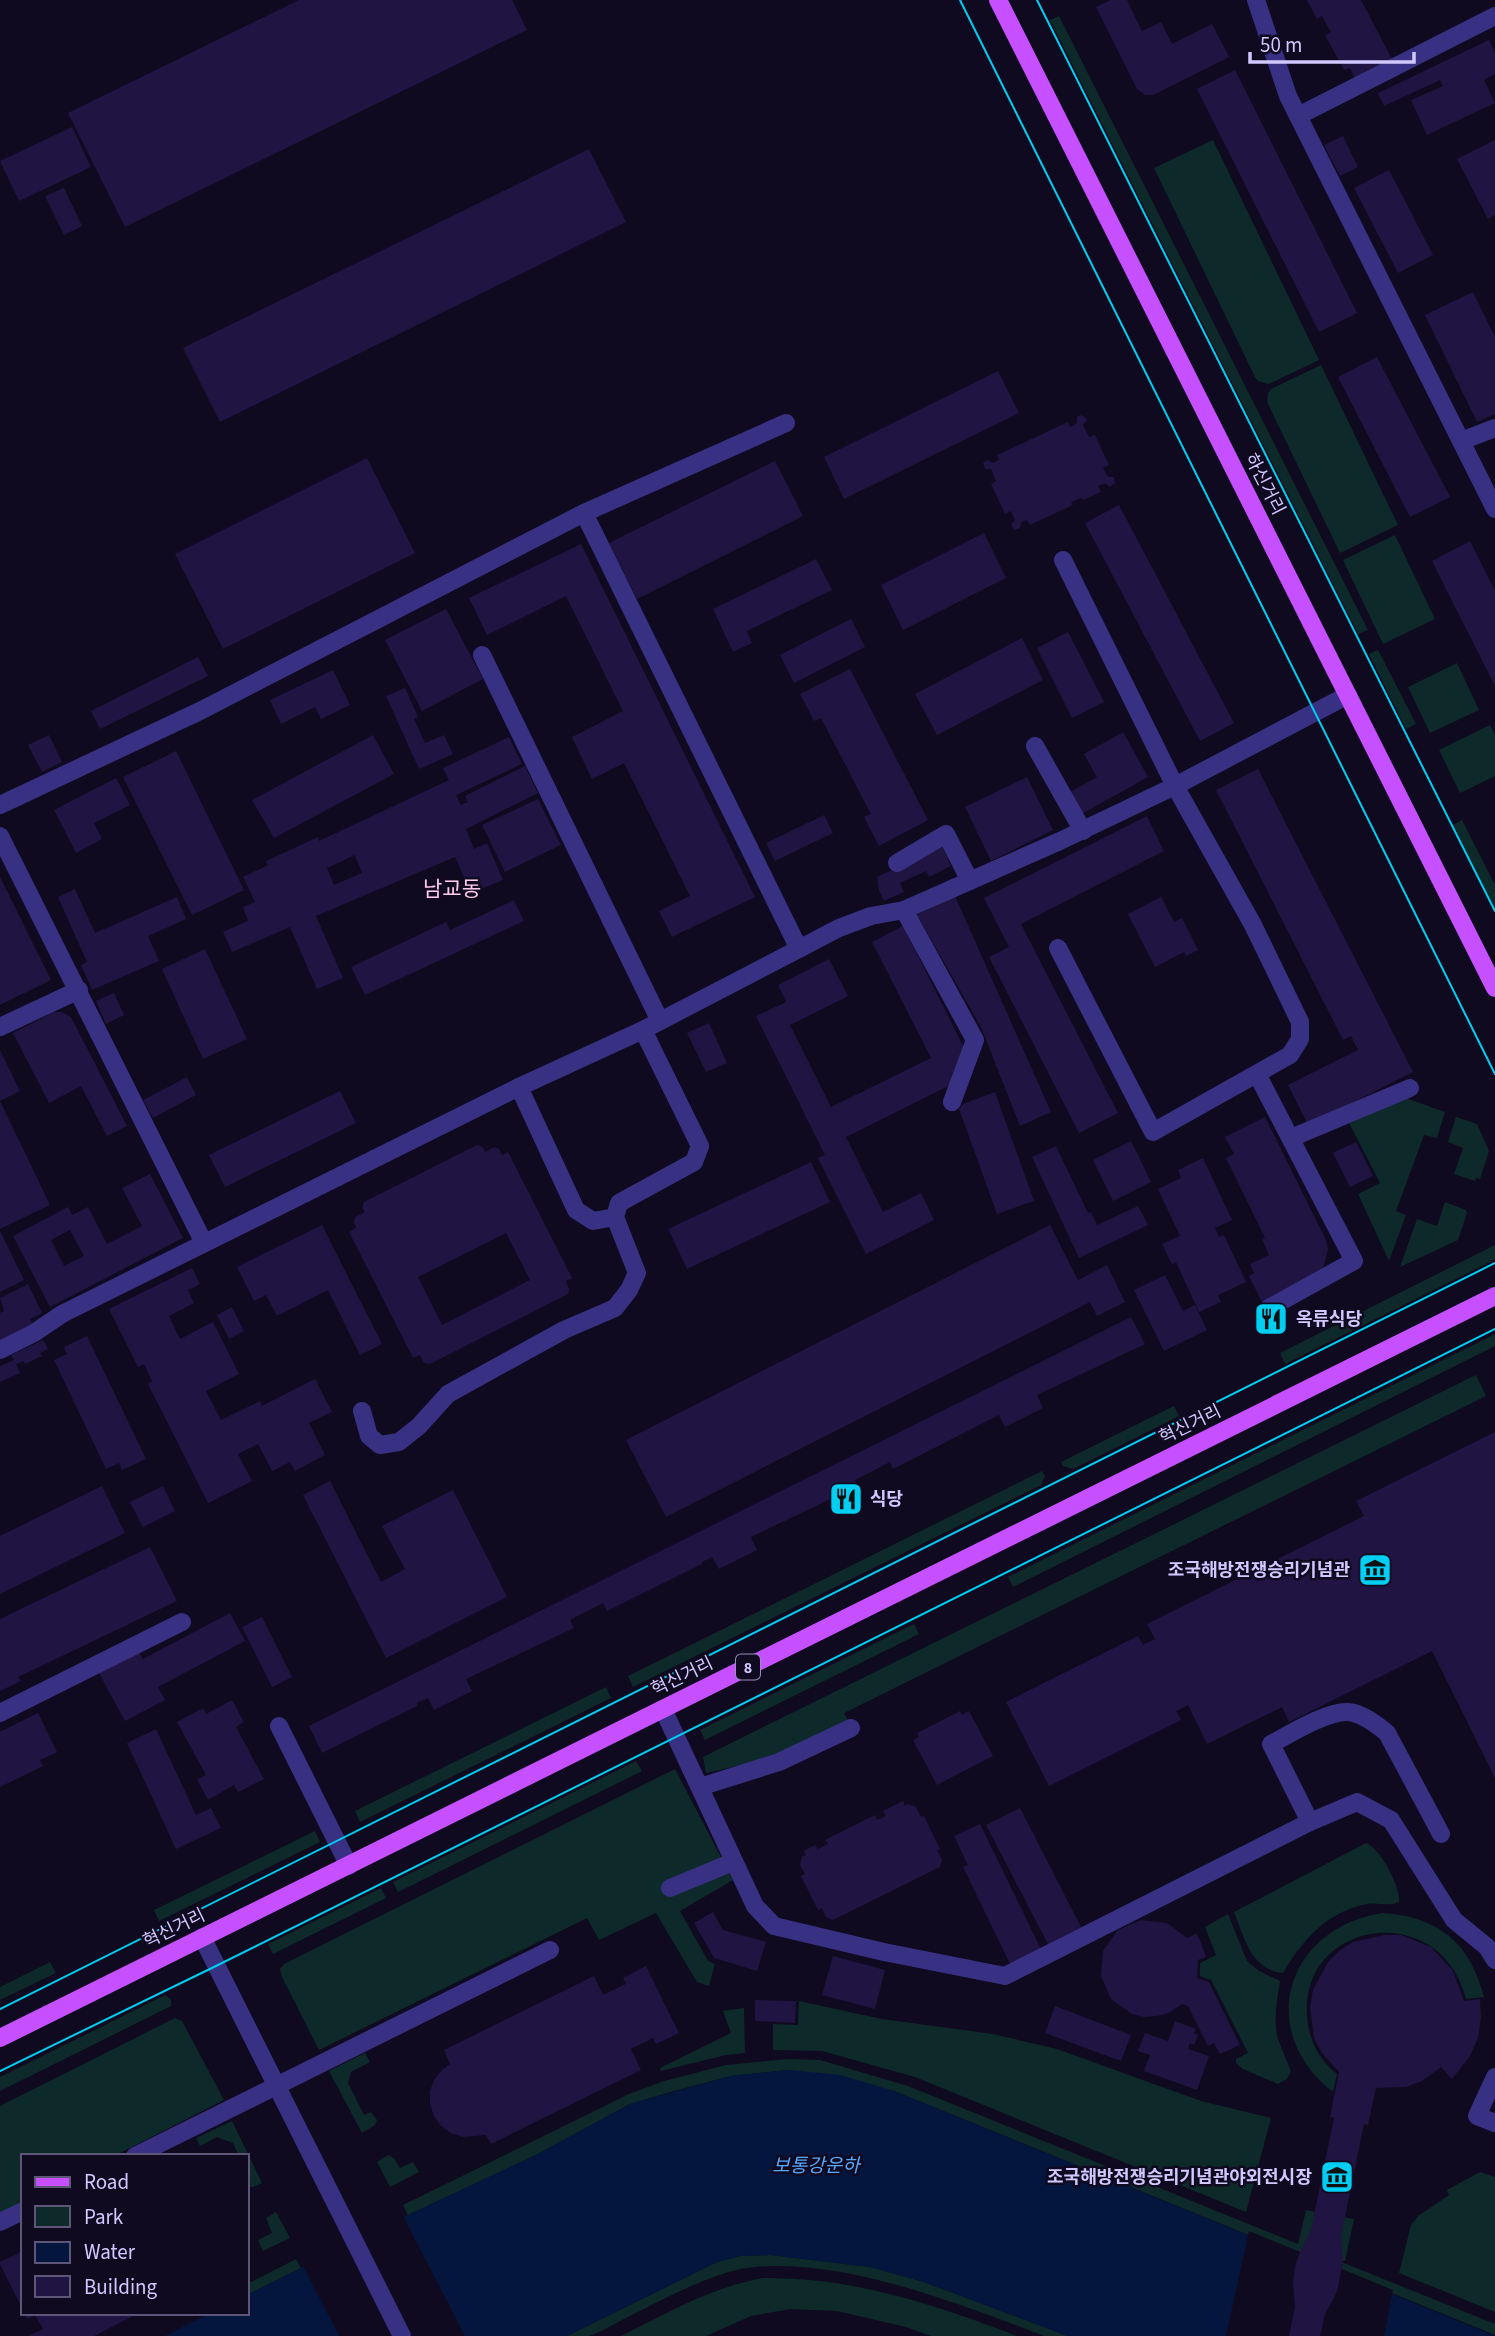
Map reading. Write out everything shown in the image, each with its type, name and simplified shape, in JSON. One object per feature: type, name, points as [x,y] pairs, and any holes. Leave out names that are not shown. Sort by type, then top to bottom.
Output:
[{"type":"main road","name":"하신거리","points":[[998,0],[1495,988]]},
{"type":"main road","name":"혁신거리","points":[[0,2038],[1495,1296]]},
{"type":"street","points":[[1256,0],[1288,96],[1495,509]]},
{"type":"street","points":[[1298,116],[1495,16]]},
{"type":"street","points":[[0,805],[200,711],[584,513],[786,423]]},
{"type":"street","points":[[1461,441],[1495,428]]},
{"type":"street","points":[[584,513],[799,949]]},
{"type":"street","points":[[1058,948],[1153,1132],[1290,1055],[1300,1039],[1300,1022],[1253,925],[1175,786],[1063,560]]},
{"type":"street","points":[[482,654],[660,1021]]},
{"type":"street","points":[[0,1350],[34,1333],[62,1314],[519,1087],[643,1030],[839,928],[871,916],[904,910],[1083,831],[1348,695]]},
{"type":"street","points":[[1035,746],[1083,831]]},
{"type":"street","points":[[897,863],[946,834],[970,881]]},
{"type":"street","points":[[0,836],[204,1243]]},
{"type":"street","points":[[904,910],[975,1040],[952,1102]]},
{"type":"street","points":[[0,1027],[79,990]]},
{"type":"street","points":[[362,1411],[369,1436],[380,1445],[399,1441],[419,1426],[448,1394],[564,1330],[615,1308],[629,1290],[637,1273],[615,1217],[619,1203],[694,1162],[699,1146],[643,1030]]},
{"type":"street","points":[[1257,1074],[1354,1261],[1269,1308]]},
{"type":"street","points":[[519,1087],[576,1210],[593,1221],[615,1217]]},
{"type":"street","points":[[1291,1138],[1410,1087]]},
{"type":"street","points":[[0,1713],[181,1622]]},
{"type":"street","points":[[663,1709],[755,1906],[774,1926],[884,1952],[1005,1976],[1310,1822],[1357,1802],[1391,1820],[1454,1920],[1487,1947],[1495,1960]]},
{"type":"street","points":[[1310,1822],[1271,1744],[1335,1713],[1350,1712],[1373,1721],[1387,1733],[1441,1835]]},
{"type":"street","points":[[279,1726],[349,1866]]},
{"type":"street","points":[[700,1787],[779,1762],[851,1728]]},
{"type":"street","points":[[670,1888],[733,1862]]},
{"type":"street","points":[[202,1937],[402,2336]]},
{"type":"street","points":[[139,2154],[550,1950]]},
{"type":"street","points":[[1495,2077],[1477,2116],[1495,2123]]},
{"type":"street","points":[[0,2222],[21,2212]]},
{"type":"green space","points":[[1059,16],[1368,630],[1358,634],[1050,20]]},
{"type":"green space","points":[[1213,140],[1319,360],[1269,384],[1258,381],[1255,377],[1154,168]]},
{"type":"green space","points":[[1321,365],[1398,525],[1340,553],[1267,402],[1271,389]]},
{"type":"green space","points":[[1395,535],[1435,619],[1383,644],[1343,560]]},
{"type":"green space","points":[[1378,650],[1416,724],[1406,729],[1369,654]]},
{"type":"green space","points":[[1457,663],[1479,710],[1430,733],[1408,687]]},
{"type":"green space","points":[[1490,725],[1495,735],[1495,776],[1460,793],[1439,750]]},
{"type":"green space","points":[[1462,820],[1495,885],[1495,908],[1453,825]]},
{"type":"green space","points":[[1400,1096],[1445,1112],[1437,1138],[1424,1135],[1396,1211],[1406,1215],[1389,1261],[1358,1194],[1380,1183],[1348,1121]]},
{"type":"green space","points":[[1456,1117],[1477,1124],[1489,1151],[1480,1179],[1476,1178],[1475,1181],[1454,1174],[1463,1148],[1448,1142]]},
{"type":"green space","points":[[1445,1202],[1466,1210],[1458,1240],[1400,1267],[1417,1219],[1437,1226]]},
{"type":"green space","points":[[1495,1245],[1495,1259],[1488,1263],[1285,1364],[1280,1353]]},
{"type":"green space","points":[[1495,1334],[1495,1346],[1013,1587],[1008,1577]]},
{"type":"green space","points":[[1476,1375],[1486,1396],[844,1713],[849,1722],[777,1757],[706,1773],[703,1757]]},
{"type":"green space","points":[[1174,1406],[1179,1416],[1073,1469],[1063,1466],[1061,1462]]},
{"type":"green space","points":[[1042,1471],[1045,1476],[1041,1485],[633,1687],[628,1676]]},
{"type":"green space","points":[[914,1624],[919,1634],[705,1740],[700,1730]]},
{"type":"green space","points":[[606,1687],[611,1698],[360,1822],[355,1811]]},
{"type":"green space","points":[[636,1761],[642,1771],[398,1892],[393,1882]]},
{"type":"green space","points":[[675,1769],[733,1880],[680,1911],[708,1961],[715,1964],[709,1986],[697,1982],[656,1913],[599,1940],[587,1918],[319,2050],[282,1977],[280,1969],[284,1964]]},
{"type":"green space","points":[[315,1831],[320,1842],[159,1921],[154,1910]]},
{"type":"green space","points":[[1366,1843],[1372,1846],[1388,1869],[1397,1887],[1399,1902],[1367,1904],[1339,1914],[1317,1929],[1283,1973],[1263,1966],[1250,1951],[1234,1912]]},
{"type":"green space","points":[[381,1888],[386,1898],[273,1954],[268,1944]]},
{"type":"green space","points":[[1383,1913],[1420,1920],[1449,1936],[1470,1962],[1484,1997],[1466,1999],[1452,1967],[1430,1946],[1403,1935],[1375,1933],[1349,1941],[1326,1958],[1311,1982],[1307,2014],[1315,2047],[1324,2062],[1337,2074],[1333,2092],[1309,2067],[1294,2040],[1289,2012],[1292,1985],[1304,1960],[1324,1938],[1350,1922]]},
{"type":"green space","points":[[1228,1914],[1247,1961],[1259,1971],[1280,1981],[1276,2025],[1278,2039],[1291,2072],[1287,2079],[1278,2084],[1243,2069],[1236,2063],[1236,2059],[1248,2053],[1211,1980],[1200,1976],[1200,1963],[1216,1955],[1205,1927]]},
{"type":"green space","points":[[50,1962],[56,1973],[0,2000],[0,1987]]},
{"type":"green space","points":[[165,1995],[171,1999],[171,2006],[0,2091],[0,2077]]},
{"type":"green space","points":[[799,2001],[882,2019],[993,2034],[1057,2049],[1201,2101],[1271,2118],[1246,2212],[915,2077],[822,2051],[773,2050],[773,2024],[798,2025]]},
{"type":"green space","points":[[744,2008],[745,2053],[661,2071],[660,2068],[731,2033],[723,2011]]},
{"type":"green space","points":[[175,2018],[182,2021],[224,2100],[118,2154],[21,2154],[21,2203],[0,2214],[0,2106]]},
{"type":"green space","points":[[365,2053],[370,2062],[351,2072],[348,2083],[364,2115],[371,2112],[377,2120],[375,2125],[362,2133],[329,2071]]},
{"type":"green space","points":[[787,2059],[820,2060],[908,2086],[1298,2244],[1306,2210],[1354,2219],[1345,2261],[1339,2261],[1495,2324],[1495,2335],[894,2091],[789,2070],[731,2076],[630,2104],[538,2154],[408,2215],[403,2205],[629,2094],[664,2081],[726,2065]]},
{"type":"green space","points":[[232,2121],[248,2154],[238,2154],[233,2143],[217,2137],[200,2146],[196,2138]]},
{"type":"green space","points":[[248,2154],[262,2183],[248,2186]]},
{"type":"green space","points":[[388,2155],[394,2158],[400,2168],[413,2162],[419,2172],[390,2187],[377,2162]]},
{"type":"green space","points":[[1480,2172],[1495,2177],[1495,2312],[1399,2273],[1411,2225],[1418,2216],[1449,2195],[1447,2190]]},
{"type":"green space","points":[[276,2212],[290,2238],[263,2251],[258,2240],[272,2233],[266,2218]]},
{"type":"green space","points":[[771,2255],[870,2267],[924,2282],[1068,2336],[1044,2336],[969,2308],[883,2281],[796,2266],[755,2267],[719,2275],[597,2333],[567,2336],[717,2262],[740,2256]]},
{"type":"green space","points":[[296,2259],[301,2268],[248,2294],[248,2283]]},
{"type":"green space","points":[[763,2278],[861,2287],[924,2303],[1017,2336],[931,2336],[906,2327],[837,2311],[791,2309],[751,2316],[706,2336],[621,2336],[708,2294]]},
{"type":"water","name":"보통강운하","points":[[789,2070],[840,2075],[894,2091],[1495,2336],[1068,2336],[924,2282],[870,2267],[771,2255],[740,2256],[717,2262],[567,2336],[165,2336],[206,2315],[248,2315],[248,2295],[538,2154],[630,2104],[731,2076]]},
{"type":"pier","points":[[402,2214],[465,2336],[339,2336],[302,2264]]},
{"type":"pier","points":[[1249,2231],[1393,2290],[1384,2336],[1226,2336]]},
{"type":"building","points":[[299,0],[512,0],[527,30],[125,227],[68,113]]},
{"type":"building","points":[[1111,0],[1127,0],[1142,31],[1161,22],[1172,44],[1212,24],[1229,57],[1153,95],[1145,95],[1137,89],[1096,7]]},
{"type":"building","points":[[1307,0],[1361,0],[1392,59],[1355,78],[1350,68],[1344,70],[1325,35],[1331,32],[1322,16],[1317,19]]},
{"type":"building","points":[[1489,40],[1495,53],[1495,74],[1484,80],[1495,103],[1427,135],[1411,100],[1443,86],[1440,80],[1384,106],[1378,93]]},
{"type":"building","points":[[1235,70],[1357,313],[1319,332],[1197,89]]},
{"type":"building","points":[[72,127],[91,167],[19,201],[0,161]]},
{"type":"building","points":[[1343,136],[1358,167],[1340,176],[1324,145]]},
{"type":"building","points":[[1495,140],[1495,215],[1488,219],[1457,159]]},
{"type":"building","points":[[589,149],[626,222],[220,422],[183,348]]},
{"type":"building","points":[[1389,170],[1433,255],[1398,273],[1354,188]]},
{"type":"building","points":[[64,188],[82,226],[64,235],[45,196]]},
{"type":"building","points":[[1473,292],[1495,337],[1495,414],[1477,422],[1425,315]]},
{"type":"building","points":[[1377,357],[1450,497],[1410,517],[1338,377]]},
{"type":"building","points":[[998,371],[1019,413],[844,499],[824,457]]},
{"type":"building","points":[[1080,415],[1087,420],[1083,425],[1089,437],[1095,435],[1109,465],[1103,468],[1108,477],[1114,477],[1115,483],[1110,487],[1105,483],[1098,486],[1101,492],[1071,502],[1073,505],[1030,525],[1027,520],[1021,522],[1020,528],[1014,530],[1011,524],[1015,520],[1011,511],[1005,514],[991,484],[996,481],[991,469],[985,469],[983,463],[999,460],[997,455],[1068,422],[1070,427],[1077,423],[1077,417]]},
{"type":"building","points":[[367,458],[415,553],[223,649],[175,554]]},
{"type":"building","points":[[775,461],[803,516],[637,599],[609,543]]},
{"type":"building","points":[[1119,505],[1234,723],[1200,741],[1085,523]]},
{"type":"building","points":[[984,533],[1006,578],[903,630],[881,585]]},
{"type":"building","points":[[1470,541],[1495,591],[1495,686],[1432,561]]},
{"type":"building","points":[[581,544],[755,897],[672,937],[659,911],[690,896],[624,763],[592,779],[572,737],[623,711],[566,596],[487,635],[469,598]]},
{"type":"building","points":[[816,559],[832,590],[747,631],[752,643],[733,652],[713,609]]},
{"type":"building","points":[[446,609],[483,679],[422,711],[385,640]]},
{"type":"building","points":[[851,619],[865,647],[794,683],[780,655]]},
{"type":"building","points":[[1068,632],[1104,702],[1072,718],[1037,648]]},
{"type":"building","points":[[1022,638],[1043,680],[937,735],[915,694]]},
{"type":"building","points":[[198,657],[208,676],[100,729],[91,711]]},
{"type":"building","points":[[850,669],[928,820],[879,846],[864,817],[871,814],[821,718],[814,721],[800,694]]},
{"type":"building","points":[[333,670],[350,705],[321,719],[315,707],[281,724],[270,700]]},
{"type":"building","points":[[405,688],[418,717],[414,719],[425,743],[444,735],[453,754],[419,769],[386,696]]},
{"type":"building","points":[[1123,732],[1148,777],[1080,815],[1068,793],[1097,777],[1084,754]]},
{"type":"building","points":[[49,735],[62,762],[42,772],[28,745]]},
{"type":"building","points":[[373,735],[394,774],[274,838],[252,800]]},
{"type":"building","points":[[509,737],[522,764],[456,795],[461,805],[468,802],[465,796],[525,766],[538,793],[466,829],[474,849],[487,843],[503,880],[471,893],[455,857],[316,916],[343,978],[317,989],[290,927],[232,952],[223,932],[248,921],[243,907],[255,902],[243,877],[268,865],[266,861],[318,837],[319,841],[449,780],[443,768]],"holes":[[[355,855],[362,873],[334,885],[327,868]]]},
{"type":"building","points":[[176,751],[244,890],[192,915],[123,777]]},
{"type":"building","points":[[1258,769],[1413,1072],[1308,1125],[1288,1085],[1358,1050],[1351,1036],[1343,1040],[1216,790]]},
{"type":"building","points":[[1027,777],[1053,830],[991,861],[965,807]]},
{"type":"building","points":[[116,778],[130,805],[94,823],[102,839],[76,853],[54,810]]},
{"type":"building","points":[[538,799],[561,845],[505,872],[482,825]]},
{"type":"building","points":[[824,815],[833,833],[775,861],[766,843]]},
{"type":"building","points":[[1147,816],[1164,851],[1021,924],[1118,1113],[1079,1133],[989,957],[1009,947],[984,898]]},
{"type":"building","points":[[942,846],[951,866],[929,877],[926,871],[900,883],[904,892],[884,901],[877,877]]},
{"type":"building","points":[[0,877],[51,980],[0,1005]]},
{"type":"building","points":[[75,889],[95,933],[177,897],[186,919],[148,936],[159,961],[92,990],[81,965],[87,962],[58,897]]},
{"type":"building","points":[[955,896],[1051,1112],[1020,1126],[981,1027],[917,915]]},
{"type":"building","points":[[1161,897],[1174,922],[1182,918],[1198,950],[1186,956],[1184,952],[1155,967],[1128,914]]},
{"type":"building","points":[[514,900],[524,921],[365,995],[351,967],[446,922],[450,930]]},
{"type":"building","points":[[903,926],[965,1050],[952,1084],[846,1137],[883,1212],[921,1193],[934,1220],[866,1254],[818,1158],[825,1155],[756,1016],[786,1002],[778,985],[829,959],[848,996],[790,1025],[831,1107],[931,1058],[872,942]]},
{"type":"building","points":[[205,949],[247,1039],[203,1059],[162,969]]},
{"type":"building","points":[[114,993],[124,1015],[106,1024],[96,1001]]},
{"type":"building","points":[[54,1012],[62,1012],[71,1017],[127,1126],[107,1136],[81,1086],[49,1103],[13,1033]]},
{"type":"building","points":[[709,1023],[727,1063],[706,1072],[687,1033]]},
{"type":"building","points":[[0,1050],[20,1091],[0,1101]]},
{"type":"building","points":[[187,1077],[196,1095],[153,1118],[143,1100]]},
{"type":"building","points":[[340,1091],[356,1123],[225,1187],[209,1155]]},
{"type":"building","points":[[995,1092],[1034,1201],[997,1214],[959,1109],[963,1104]]},
{"type":"building","points":[[0,1101],[50,1205],[0,1229]]},
{"type":"building","points":[[1265,1117],[1326,1240],[1328,1250],[1323,1268],[1316,1275],[1262,1302],[1249,1276],[1254,1273],[1250,1264],[1269,1255],[1262,1239],[1265,1238],[1226,1158],[1234,1154],[1225,1137]]},
{"type":"building","points":[[1131,1141],[1151,1182],[1113,1201],[1093,1160]]},
{"type":"building","points":[[1356,1142],[1373,1176],[1350,1187],[1333,1153]]},
{"type":"building","points":[[477,1145],[483,1147],[485,1152],[494,1147],[499,1149],[502,1155],[508,1152],[572,1278],[566,1281],[568,1294],[430,1364],[424,1363],[420,1355],[413,1358],[349,1232],[356,1228],[355,1217],[365,1212],[362,1208],[364,1202]],"holes":[[[506,1233],[530,1280],[442,1325],[418,1277]]]},
{"type":"building","points":[[1056,1146],[1088,1213],[1091,1212],[1097,1225],[1138,1206],[1148,1225],[1079,1258],[1032,1157]]},
{"type":"building","points":[[1203,1158],[1232,1220],[1215,1228],[1219,1237],[1224,1235],[1246,1282],[1218,1295],[1221,1302],[1199,1312],[1176,1262],[1172,1264],[1162,1244],[1180,1236],[1158,1189],[1181,1178],[1178,1170]]},
{"type":"building","points":[[811,1162],[830,1202],[687,1269],[668,1229]]},
{"type":"building","points":[[150,1174],[183,1238],[50,1307],[13,1236],[68,1207],[72,1215],[88,1207],[107,1244],[142,1226],[122,1188]],"holes":[[[70,1230],[84,1256],[64,1266],[51,1240]]]},
{"type":"building","points":[[322,1225],[382,1344],[360,1355],[328,1290],[277,1316],[266,1295],[254,1301],[237,1267]]},
{"type":"building","points":[[1050,1225],[1078,1280],[1107,1265],[1125,1302],[1097,1316],[1090,1302],[666,1517],[626,1440]]},
{"type":"building","points":[[0,1231],[24,1280],[0,1292]]},
{"type":"building","points":[[192,1268],[200,1284],[188,1290],[194,1303],[169,1316],[180,1339],[213,1322],[239,1374],[206,1391],[221,1420],[260,1401],[262,1406],[315,1379],[332,1412],[309,1423],[325,1455],[295,1471],[290,1462],[272,1471],[258,1444],[238,1454],[252,1481],[208,1503],[148,1384],[152,1381],[144,1364],[138,1367],[109,1309]]},
{"type":"building","points":[[1165,1275],[1183,1311],[1195,1305],[1207,1330],[1164,1351],[1134,1290]]},
{"type":"building","points":[[28,1284],[42,1313],[30,1319],[33,1325],[0,1341],[0,1313],[4,1311],[0,1298]]},
{"type":"building","points":[[232,1307],[244,1331],[229,1339],[217,1315]]},
{"type":"building","points":[[1131,1317],[1145,1344],[1037,1395],[1043,1408],[1005,1427],[999,1415],[893,1469],[890,1462],[855,1480],[858,1486],[751,1537],[757,1550],[719,1569],[712,1557],[607,1611],[603,1603],[570,1620],[574,1628],[466,1679],[472,1691],[434,1710],[428,1698],[322,1753],[309,1726]]},
{"type":"building","points":[[87,1336],[146,1459],[122,1470],[119,1463],[106,1469],[54,1360],[67,1354],[64,1347]]},
{"type":"building","points":[[43,1340],[48,1349],[40,1353],[42,1356],[25,1364],[24,1361],[16,1364],[20,1373],[0,1382],[0,1366],[14,1360],[11,1355]]},
{"type":"building","name":"조국해방전쟁승리기념관","points":[[1495,1432],[1495,1778],[1432,1651],[1289,1722],[1282,1707],[1207,1744],[1188,1705],[1176,1711],[1181,1720],[1049,1786],[1006,1702],[1138,1636],[1143,1645],[1155,1639],[1147,1624],[1364,1516],[1356,1501]]},
{"type":"building","points":[[330,1481],[381,1582],[405,1569],[382,1526],[453,1490],[507,1597],[386,1658],[303,1495]]},
{"type":"building","points":[[102,1486],[125,1533],[0,1594],[0,1536]]},
{"type":"building","points":[[163,1486],[175,1511],[143,1527],[130,1502]]},
{"type":"building","points":[[150,1547],[177,1601],[18,1677],[21,1681],[0,1691],[0,1619]]},
{"type":"building","points":[[230,1613],[245,1641],[158,1687],[165,1700],[125,1721],[99,1673],[139,1652],[143,1659]]},
{"type":"building","points":[[262,1617],[292,1677],[272,1687],[242,1627]]},
{"type":"building","points":[[232,1700],[244,1722],[236,1727],[264,1779],[238,1792],[234,1785],[208,1800],[197,1779],[206,1775],[177,1722],[203,1708],[206,1714]]},
{"type":"building","points":[[960,1711],[962,1715],[969,1711],[993,1756],[937,1785],[913,1740],[919,1737],[917,1733]]},
{"type":"building","points":[[38,1713],[57,1752],[40,1760],[43,1766],[0,1787],[0,1732]]},
{"type":"building","points":[[156,1729],[196,1815],[211,1808],[221,1828],[176,1849],[127,1743]]},
{"type":"building","points":[[903,1801],[905,1806],[908,1804],[916,1807],[921,1817],[924,1816],[940,1849],[937,1850],[942,1860],[940,1867],[833,1920],[826,1917],[822,1908],[818,1910],[801,1876],[805,1874],[800,1865],[802,1857],[806,1855],[804,1851],[815,1845],[818,1849],[828,1844],[825,1840],[875,1815],[877,1820],[886,1816],[883,1811]]},
{"type":"building","points":[[1020,1808],[1081,1927],[1048,1944],[986,1825]]},
{"type":"building","points":[[980,1824],[1042,1951],[1011,1966],[963,1867],[968,1865],[954,1836]]},
{"type":"building","points":[[713,1912],[723,1930],[766,1942],[757,1971],[714,1958],[694,1923]]},
{"type":"building","points":[[1141,1920],[1167,1923],[1187,1938],[1196,1934],[1206,1957],[1198,1960],[1197,1978],[1209,1982],[1240,2045],[1220,2054],[1214,2043],[1208,2046],[1188,2006],[1182,2004],[1169,2013],[1144,2017],[1132,2014],[1111,1999],[1101,1976],[1103,1951],[1118,1930]]},
{"type":"building","name":"조국해방전쟁승리기념관야외전시장","points":[[1384,1935],[1401,1935],[1431,1947],[1453,1971],[1464,2001],[1480,1999],[1478,2038],[1470,2056],[1452,2079],[1441,2067],[1422,2081],[1406,2087],[1376,2088],[1368,2125],[1364,2124],[1341,2236],[1343,2261],[1337,2292],[1325,2314],[1320,2336],[1289,2336],[1295,2307],[1295,2267],[1311,2230],[1334,2118],[1330,2117],[1339,2072],[1322,2053],[1314,2038],[1310,2007],[1313,1990],[1328,1962],[1339,1951],[1353,1942]]},
{"type":"building","points":[[833,1956],[885,1970],[875,2009],[822,1995]]},
{"type":"building","points":[[646,1966],[679,2033],[656,2044],[653,2038],[631,2049],[641,2070],[491,2144],[486,2135],[463,2137],[441,2126],[430,2104],[430,2091],[434,2080],[450,2064],[444,2050],[594,1976],[603,1995],[626,1984],[623,1978]]},
{"type":"building","points":[[755,2000],[796,2001],[795,2023],[755,2021]]},
{"type":"building","points":[[1055,2006],[1131,2035],[1121,2061],[1045,2033]]},
{"type":"building","points":[[1175,2021],[1196,2029],[1194,2033],[1198,2035],[1194,2045],[1190,2043],[1188,2049],[1209,2056],[1197,2090],[1144,2071],[1150,2055],[1138,2051],[1145,2033],[1168,2041]]},
{"type":"building","points":[[21,2252],[21,2306],[0,2264]]},
{"type":"building","points":[[35,2315],[135,2315],[94,2336],[28,2336],[43,2329]]},
{"type":"tram line","points":[[960,0],[1495,1074]]},
{"type":"tram line","points":[[1037,0],[1495,911]]},
{"type":"tram line","points":[[0,2009],[1495,1263]]},
{"type":"tram line","points":[[0,2071],[1495,1329]]},
{"type":"place","name":"옥류식당","points":[[1271,1319]]},
{"type":"place","name":"식당","points":[[846,1499]]},
{"type":"place","name":"조국해방전쟁승리기념관","points":[[1375,1570]]},
{"type":"place","name":"조국해방전쟁승리기념관야외전시장","points":[[1337,2177]]},
{"type":"district","name":"남교동","points":[[452,889]]}]
